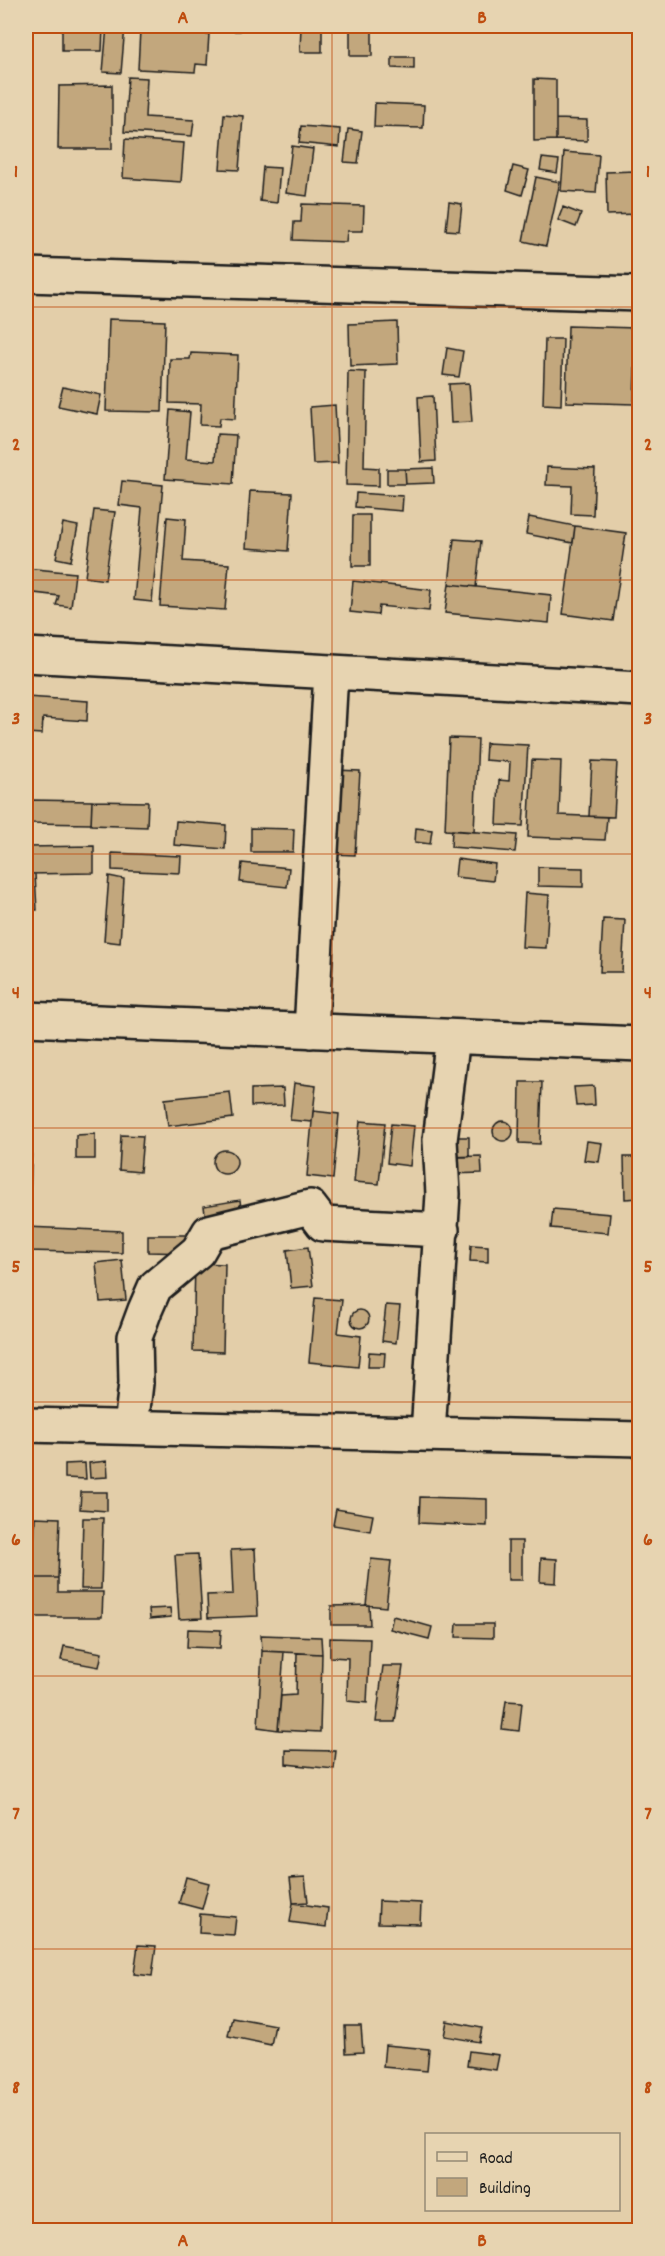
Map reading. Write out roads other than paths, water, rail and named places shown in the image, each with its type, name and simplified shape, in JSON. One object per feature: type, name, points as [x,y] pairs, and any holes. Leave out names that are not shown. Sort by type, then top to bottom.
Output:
[{"type":"street","points":[[26,274],[639,294]]},
{"type":"street","points":[[26,655],[639,689]]},
{"type":"street","points":[[311,1031],[331,672]]},
{"type":"street","points":[[26,1019],[639,1044]]},
{"type":"street","points":[[428,1434],[442,1230],[440,1140],[453,1037]]},
{"type":"street","points":[[131,1427],[136,1383],[135,1337],[145,1310],[155,1287],[198,1251],[209,1232],[310,1207],[323,1224],[442,1230]]},
{"type":"street","points":[[26,1425],[639,1439]]}]
